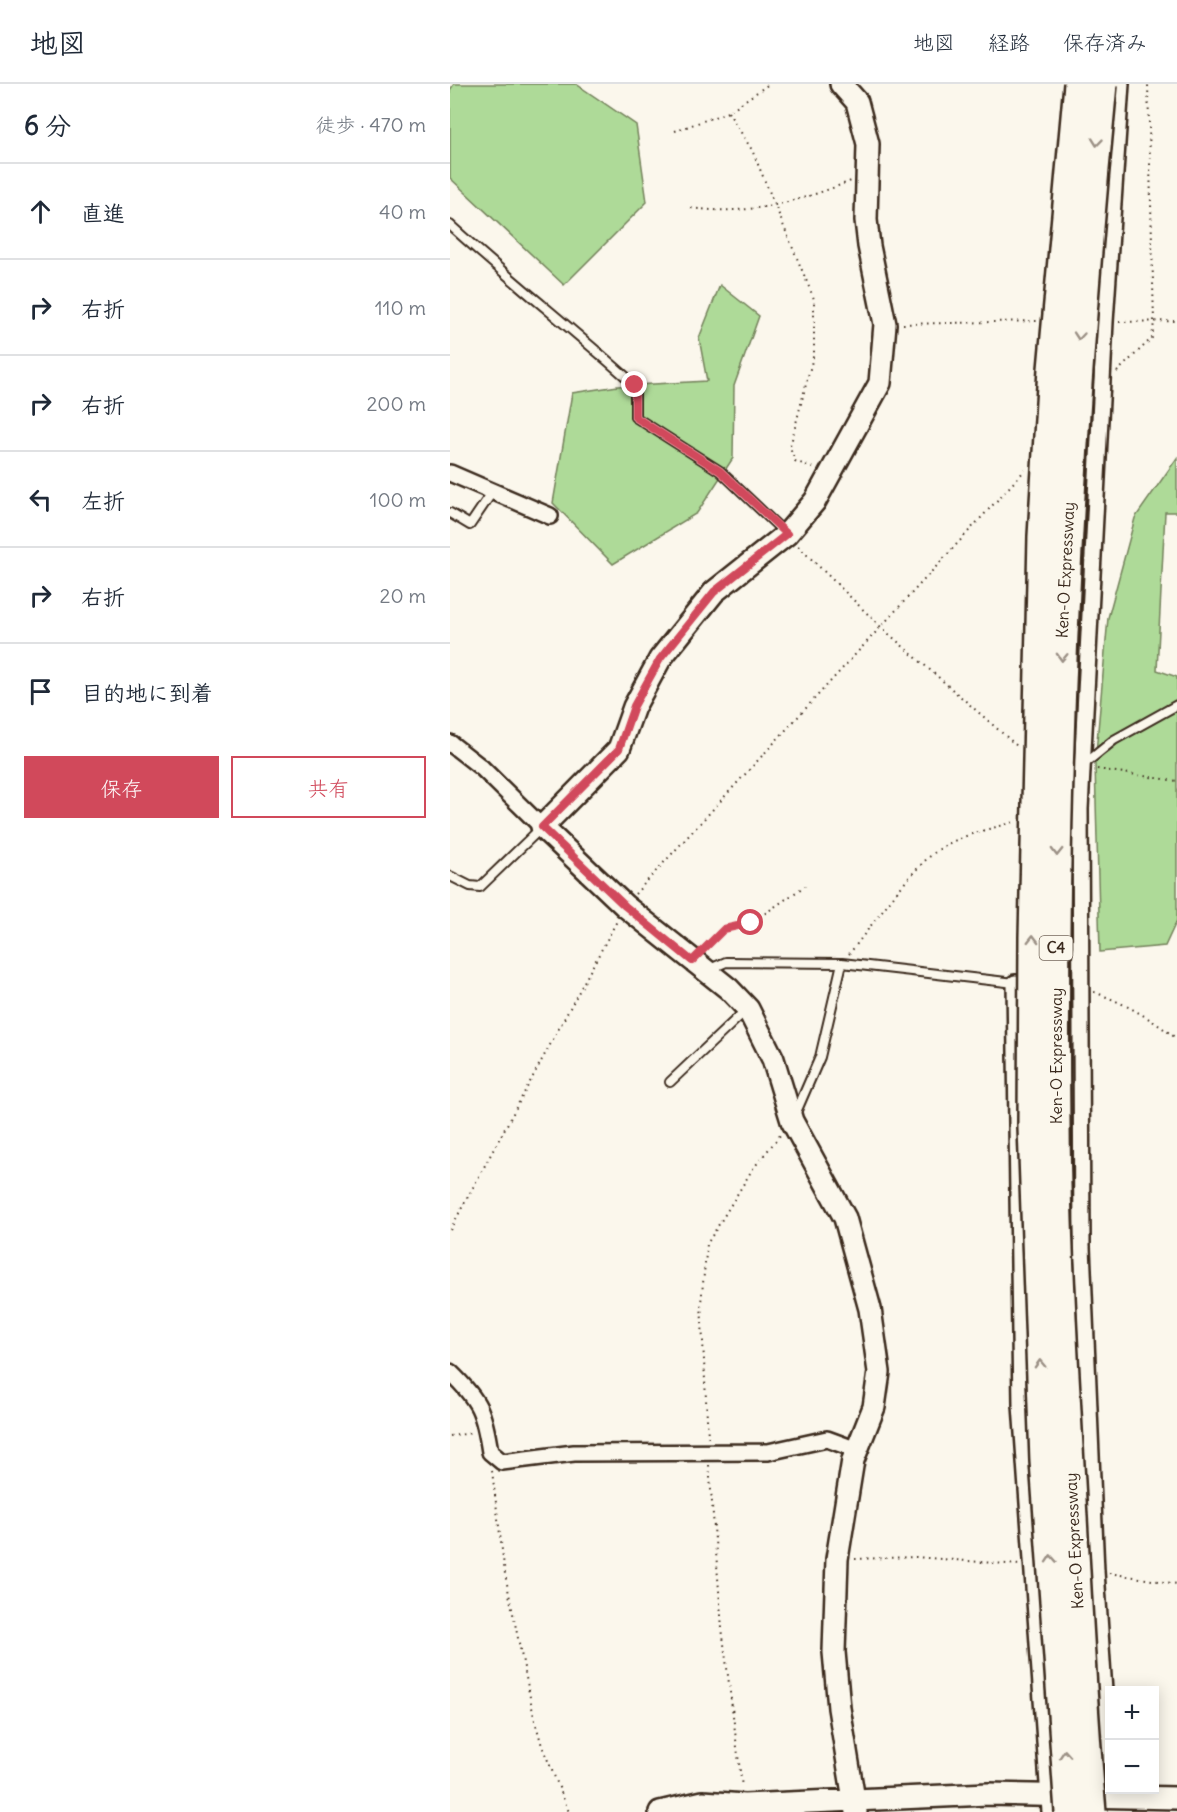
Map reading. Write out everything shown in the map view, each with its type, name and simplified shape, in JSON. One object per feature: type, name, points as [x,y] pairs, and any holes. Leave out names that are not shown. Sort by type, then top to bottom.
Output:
[{"type":"highway","name":"Ken-O Expressway","points":[[1056,1806],[1032,1127],[1032,937],[1042,536],[1052,369],[1078,84]]},
{"type":"highway","name":"Ken-O Expressway","points":[[1103,84],[1078,349],[1067,527],[1059,724],[1056,1127],[1061,1318],[1107,1798]]},
{"type":"street","points":[[542,827],[619,749],[634,706],[660,659],[714,592],[787,534],[815,501],[880,383],[885,324],[869,246],[868,144],[857,102],[840,84]]},
{"type":"street","points":[[1107,1798],[1082,1247],[1081,767],[1105,322],[1121,84]]},
{"type":"street","points":[[450,473],[550,516]]},
{"type":"street","points":[[450,743],[482,768],[625,906],[700,966],[747,1009],[773,1059],[792,1121],[845,1218],[870,1309],[879,1372],[874,1407],[853,1460],[837,1560],[834,1652],[839,1708],[855,1806]]},
{"type":"street","points":[[1056,1806],[1032,1566],[1021,1405],[1015,983],[1080,987]]},
{"type":"street","points":[[450,1372],[465,1386],[484,1414],[490,1452],[502,1462],[574,1453],[768,1452],[827,1439],[857,1450]]},
{"type":"street","points":[[660,1812],[703,1802],[744,1805],[855,1806],[988,1794],[1056,1806],[1107,1798],[1177,1798]]},
{"type":"lane","points":[[450,225],[510,280],[559,317],[635,385],[635,417],[720,471],[787,534]]},
{"type":"lane","points":[[450,513],[470,525],[493,491]]},
{"type":"lane","points":[[1081,767],[1114,740],[1177,705]]},
{"type":"lane","points":[[450,876],[470,886],[480,887],[542,827]]},
{"type":"lane","points":[[700,966],[726,962],[842,963],[1015,983]]},
{"type":"lane","points":[[792,1121],[820,1058],[842,963]]},
{"type":"lane","points":[[670,1082],[747,1009]]},
{"type":"path","points":[[675,131],[728,112],[769,84]]},
{"type":"path","points":[[1102,387],[1152,338],[1154,321],[1148,84]]},
{"type":"path","points":[[728,112],[752,150],[814,299],[814,353],[790,447],[795,461],[829,475]]},
{"type":"path","points":[[691,208],[723,213],[800,201],[867,175]]},
{"type":"path","points":[[885,324],[1041,321]]},
{"type":"path","points":[[1105,322],[1177,321]]},
{"type":"path","points":[[450,1230],[625,906],[1030,464]]},
{"type":"path","points":[[787,534],[882,628],[1019,748]]},
{"type":"path","points":[[1081,767],[1177,781]]},
{"type":"path","points":[[842,963],[917,870],[939,849],[967,836],[1017,821]]},
{"type":"path","points":[[700,966],[724,929],[751,923],[805,886]]},
{"type":"path","points":[[1080,987],[1124,1003],[1149,1017],[1177,1039]]},
{"type":"path","points":[[450,1436],[487,1431]]},
{"type":"path","points":[[490,1452],[505,1574],[534,1717],[542,1746],[569,1812]]},
{"type":"path","points":[[837,1560],[915,1557],[1032,1566]]},
{"type":"path","points":[[1096,1571],[1177,1584]]},
{"type":"green space","points":[[454,84],[576,84],[636,125],[647,202],[564,285],[450,178],[450,90]]},
{"type":"green space","points":[[720,285],[759,316],[734,386],[733,458],[697,513],[613,564],[553,503],[572,393],[618,386],[707,381],[699,338]]},
{"type":"green space","points":[[1177,458],[1177,512],[1165,512],[1157,670],[1177,677],[1177,920],[1165,946],[1100,952],[1095,764],[1108,618],[1135,518]]},
{"type":"route","points":[[635,385],[635,417],[720,471],[787,534],[714,592],[660,659],[634,706],[619,749],[542,827],[625,906],[692,961],[724,929],[751,923]]}]
